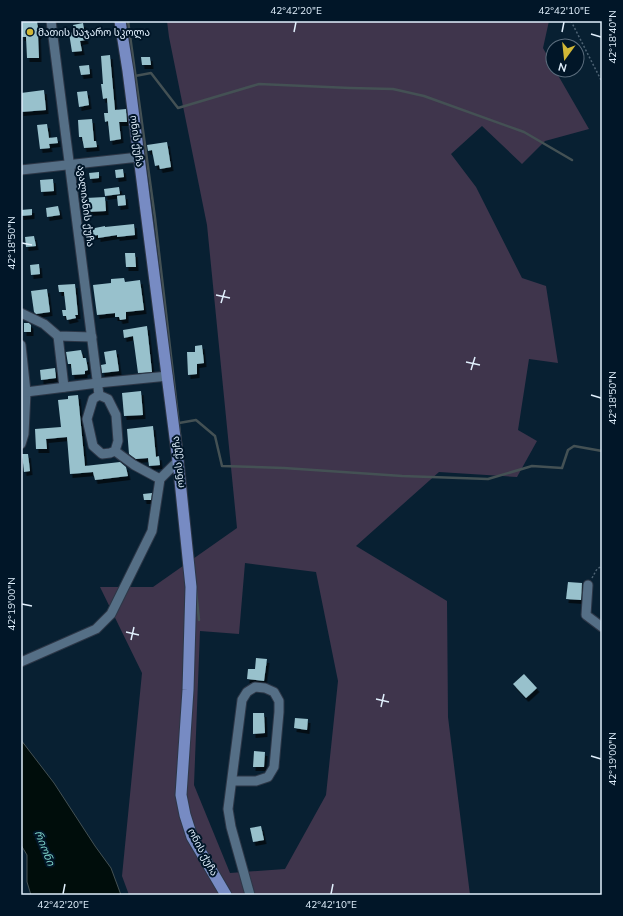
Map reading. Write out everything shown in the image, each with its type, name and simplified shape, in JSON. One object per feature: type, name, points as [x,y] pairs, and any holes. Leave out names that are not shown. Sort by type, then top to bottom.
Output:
[{"type":"main road","name":"ონის ქუჩა","points":[[120,21],[128,71],[168,376],[191,587],[188,690],[181,795],[192,837],[226,895]]},
{"type":"street","name":"ავალიანის ქუჩა","points":[[51,21],[99,395]]},
{"type":"street","points":[[21,170],[139,157]]},
{"type":"street","points":[[21,313],[44,324],[58,336],[92,337]]},
{"type":"street","points":[[58,336],[64,387]]},
{"type":"street","points":[[21,345],[26,392],[24,434],[21,444]]},
{"type":"street","points":[[26,392],[168,376]]},
{"type":"street","points":[[99,395],[108,399],[116,415],[118,441],[115,451],[102,454],[93,446],[87,419],[93,400],[99,395]]},
{"type":"street","points":[[115,451],[134,466],[160,479]]},
{"type":"street","points":[[21,660],[96,629],[110,614],[152,531],[160,479],[178,461]]},
{"type":"street","points":[[588,585],[586,616],[602,627]]},
{"type":"street","points":[[232,781],[256,781],[268,777],[274,767],[279,701],[274,692],[265,688],[255,687],[247,692],[242,700],[228,809],[231,827],[250,895]]},
{"type":"path","points":[[572,21],[602,82]]},
{"type":"path","points":[[588,585],[597,569],[602,566]]},
{"type":"shaded area","points":[[167,21],[549,21],[543,48],[545,52],[545,78],[560,78],[589,129],[545,141],[522,164],[482,126],[451,154],[476,187],[522,278],[546,286],[558,363],[529,359],[518,430],[537,441],[517,477],[439,472],[356,546],[447,601],[448,717],[470,895],[129,895],[122,876],[142,673],[100,587],[153,587],[237,528],[207,225]],"holes":[[[245,563],[316,572],[338,681],[326,795],[285,869],[230,873],[194,785],[200,631],[239,634]]]},
{"type":"water","name":"რიონი","points":[[21,740],[54,783],[111,868],[121,895],[31,895],[27,882],[27,855],[21,845]]},
{"type":"building","points":[[21,21],[37,21],[39,35],[39,58],[27,58],[26,37],[22,37]]},
{"type":"building","points":[[83,23],[86,40],[80,41],[82,51],[72,52],[69,33],[75,32],[73,25]]},
{"type":"building","points":[[110,55],[115,110],[126,109],[127,122],[119,122],[121,139],[110,141],[108,121],[105,122],[104,113],[108,113],[107,98],[103,99],[101,84],[103,84],[101,56]]},
{"type":"building","points":[[141,57],[150,57],[151,65],[142,65]]},
{"type":"building","points":[[89,65],[90,74],[81,75],[79,66]]},
{"type":"building","points":[[44,90],[46,110],[21,112],[21,93]]},
{"type":"building","points":[[87,91],[89,105],[79,107],[77,92]]},
{"type":"building","points":[[92,119],[94,141],[96,141],[97,147],[84,148],[82,137],[79,137],[78,120]]},
{"type":"building","points":[[47,124],[49,138],[57,137],[58,143],[49,144],[50,148],[40,149],[37,125]]},
{"type":"building","points":[[167,142],[171,167],[160,169],[159,165],[155,166],[152,150],[148,151],[147,145]]},
{"type":"building","points":[[123,169],[124,177],[116,178],[115,170]]},
{"type":"building","points":[[99,172],[99,178],[90,179],[89,173]]},
{"type":"building","points":[[53,179],[54,191],[41,192],[40,180]]},
{"type":"building","points":[[119,187],[120,194],[105,196],[104,189]]},
{"type":"building","points":[[125,195],[126,205],[118,206],[117,196]]},
{"type":"building","points":[[105,197],[106,211],[87,212],[86,198]]},
{"type":"building","points":[[58,206],[60,215],[47,217],[46,208]]},
{"type":"building","points":[[32,209],[32,215],[21,216],[21,210]]},
{"type":"building","points":[[134,224],[135,235],[117,237],[117,235],[98,238],[98,235],[91,236],[90,229],[105,226]]},
{"type":"building","points":[[34,236],[36,246],[26,247],[25,237]]},
{"type":"building","points":[[125,253],[135,253],[136,267],[126,267]]},
{"type":"building","points":[[39,264],[40,274],[31,275],[30,265]]},
{"type":"building","points":[[124,278],[125,282],[140,280],[144,310],[126,312],[126,319],[120,320],[119,317],[115,317],[115,313],[97,315],[93,285],[111,283],[111,279]]},
{"type":"building","points":[[75,284],[78,315],[75,315],[76,318],[67,320],[66,316],[63,316],[62,310],[66,310],[64,292],[59,292],[58,285]]},
{"type":"building","points":[[47,289],[50,312],[36,314],[34,312],[31,291]]},
{"type":"building","points":[[24,323],[29,323],[31,325],[31,332],[24,332]]},
{"type":"building","points":[[147,326],[152,372],[138,373],[133,336],[124,338],[123,330]]},
{"type":"building","points":[[202,345],[204,363],[197,364],[197,374],[188,375],[187,352],[195,352],[195,346]]},
{"type":"building","points":[[81,350],[83,358],[86,358],[88,370],[85,371],[85,374],[72,375],[71,364],[68,364],[66,352]]},
{"type":"building","points":[[116,350],[119,371],[102,373],[101,365],[106,364],[104,352]]},
{"type":"building","points":[[55,368],[56,378],[41,380],[40,370]]},
{"type":"building","points":[[141,391],[143,415],[124,416],[122,393]]},
{"type":"building","points":[[78,395],[85,466],[120,462],[126,467],[128,476],[95,480],[93,472],[70,474],[67,437],[46,439],[47,449],[36,449],[35,429],[61,427],[58,400],[68,399],[68,396]]},
{"type":"building","points":[[153,426],[156,457],[159,456],[160,465],[149,466],[148,458],[136,459],[129,454],[127,429]]},
{"type":"building","points":[[22,454],[28,454],[30,471],[24,472]]},
{"type":"building","points":[[152,493],[151,500],[144,500],[143,494]]},
{"type":"building","points":[[568,582],[582,583],[581,600],[566,599]]},
{"type":"building","points":[[256,658],[267,659],[264,681],[247,679],[248,669],[255,669]]},
{"type":"building","points":[[524,674],[537,688],[526,698],[513,684]]},
{"type":"building","points":[[253,713],[264,713],[265,733],[253,734]]},
{"type":"building","points":[[295,718],[308,719],[307,730],[294,728]]},
{"type":"building","points":[[254,751],[265,752],[264,767],[253,767]]},
{"type":"building","points":[[261,826],[264,840],[253,842],[250,828]]},
{"type":"waterway","points":[[128,21],[155,218],[182,451]]},
{"type":"waterway","points":[[135,76],[151,73],[178,108],[259,84],[393,89],[424,96],[524,132],[572,160]]},
{"type":"waterway","points":[[179,423],[196,420],[215,436],[222,466],[284,468],[402,476],[488,479],[532,466],[562,468],[568,450],[574,446],[602,451]]},
{"type":"waterway","points":[[196,591],[199,620]]},
{"type":"place","name":"მათის საჯარო სკოლა","points":[[30,32]]}]
